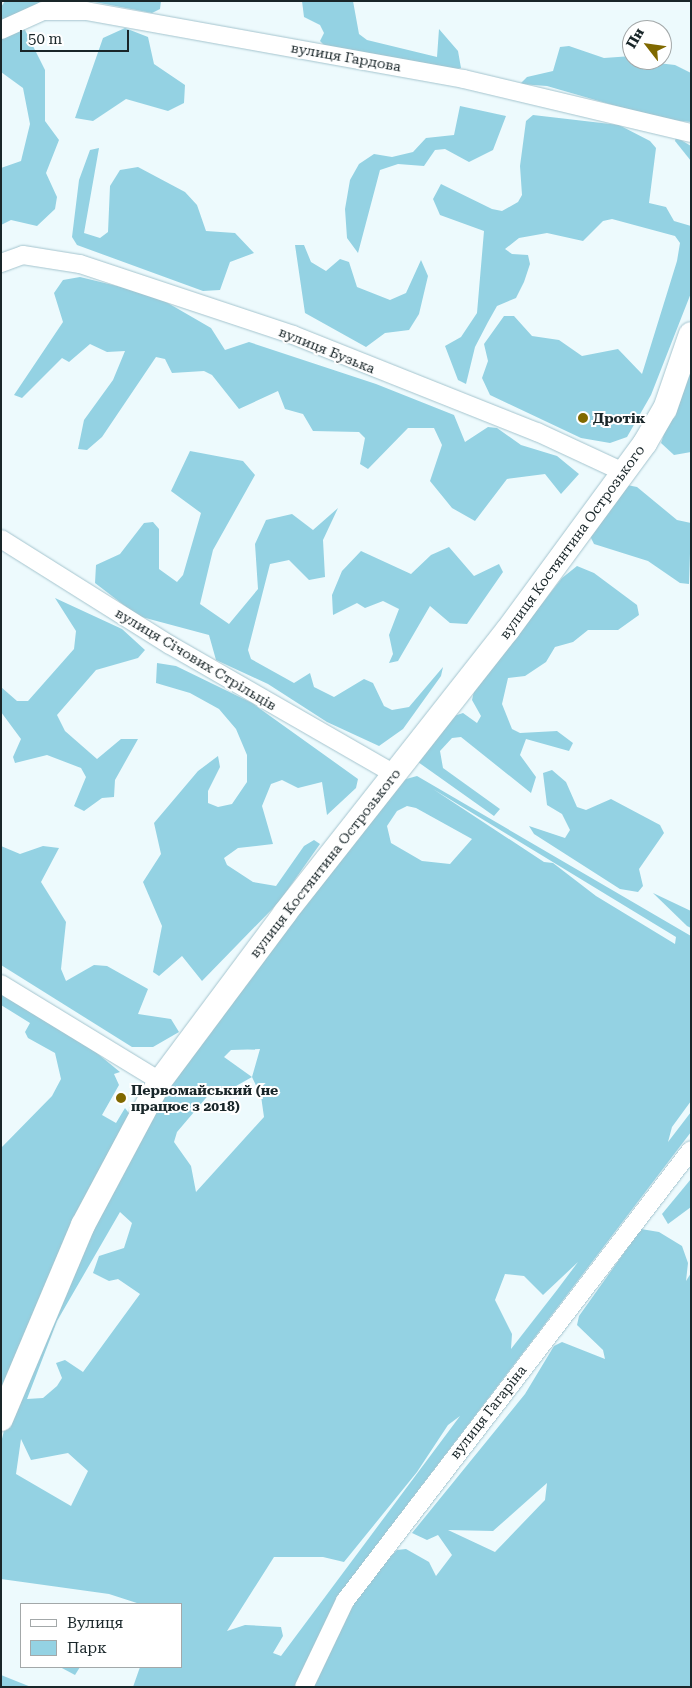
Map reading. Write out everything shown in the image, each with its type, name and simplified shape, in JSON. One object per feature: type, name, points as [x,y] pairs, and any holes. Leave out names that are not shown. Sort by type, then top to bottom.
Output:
[{"type":"street","name":"вулиця Гардова","points":[[1,30],[43,11],[86,11],[464,79],[691,133]]},
{"type":"street","name":"вулиця Бузька","points":[[1,263],[23,255],[80,264],[293,335],[538,432],[623,472]]},
{"type":"street","name":"вулиця Костянтина Острозького","points":[[1,1419],[83,1225],[160,1081],[394,774],[507,631],[623,472],[665,409],[691,334]]},
{"type":"street","name":"вулиця Січових Стрільців","points":[[1,539],[170,645],[394,774]]},
{"type":"street","points":[[1,984],[160,1081]]},
{"type":"street","name":"вулиця Гагаріна","points":[[304,1687],[345,1601],[691,1150]]},
{"type":"green space","points":[[5,1],[44,1],[24,28],[45,70],[45,121],[59,140],[46,173],[57,197],[55,209],[37,226],[11,220],[1,225],[1,168],[21,161],[30,124],[23,88],[1,72],[1,7]]},
{"type":"green space","points":[[89,1],[161,1],[160,9],[152,13]]},
{"type":"green space","points":[[302,1],[353,1],[359,34],[367,40],[437,57],[439,29],[458,51],[461,68],[447,72],[326,47],[320,41],[324,33],[320,25],[304,17]]},
{"type":"green space","points":[[125,28],[148,37],[154,64],[185,85],[184,103],[168,111],[126,99],[93,121],[75,118],[103,38]]},
{"type":"green space","points":[[569,46],[604,58],[622,57],[622,70],[672,70],[672,65],[691,73],[691,122],[661,119],[547,86],[520,84],[527,77],[553,71],[560,47]]},
{"type":"green space","points":[[460,106],[506,116],[493,150],[469,162],[445,149],[435,150],[424,166],[398,164],[380,170],[358,253],[347,238],[345,209],[350,180],[359,164],[374,154],[392,157],[413,152],[426,138],[454,135]]},
{"type":"green space","points":[[533,115],[619,125],[650,141],[656,148],[649,203],[666,207],[674,221],[691,226],[691,293],[651,395],[627,437],[610,443],[581,438],[490,395],[482,378],[488,361],[484,344],[504,316],[514,316],[532,336],[559,340],[582,356],[618,349],[642,374],[677,261],[680,243],[675,236],[612,219],[603,221],[583,241],[547,233],[519,238],[505,249],[512,254],[528,255],[530,264],[524,282],[516,298],[497,306],[475,347],[466,384],[458,380],[445,346],[461,337],[477,313],[484,231],[440,215],[433,199],[441,184],[492,209],[502,211],[518,202],[522,195],[520,166],[526,121]]},
{"type":"green space","points":[[676,137],[691,146],[691,161],[675,141]]},
{"type":"green space","points":[[99,148],[84,233],[100,238],[108,232],[110,186],[120,170],[138,167],[185,192],[197,205],[206,231],[235,233],[254,253],[230,262],[220,290],[203,291],[77,245],[72,237],[79,180],[90,150]]},
{"type":"green space","points":[[295,245],[304,245],[311,262],[326,271],[340,259],[349,262],[357,287],[390,300],[406,293],[421,260],[428,276],[419,314],[409,330],[385,333],[366,347],[305,313]]},
{"type":"green space","points":[[80,277],[154,295],[211,328],[225,350],[249,342],[376,384],[454,415],[465,442],[488,427],[497,428],[521,445],[557,456],[579,474],[561,494],[545,474],[507,479],[475,521],[452,508],[430,481],[442,445],[434,428],[408,428],[368,469],[360,464],[365,438],[359,432],[313,431],[303,414],[285,409],[278,391],[239,409],[212,375],[204,371],[172,373],[165,359],[156,357],[102,437],[87,450],[78,449],[84,420],[113,380],[125,351],[107,352],[90,344],[69,362],[62,358],[22,398],[14,395],[63,322],[54,293],[63,280]]},
{"type":"green space","points":[[691,369],[691,452],[674,455],[661,443],[675,400]]},
{"type":"green space","points":[[190,451],[243,461],[255,475],[213,550],[200,604],[229,624],[258,589],[255,544],[266,520],[292,514],[313,530],[338,508],[323,540],[325,577],[309,580],[289,560],[270,564],[248,650],[251,659],[294,683],[310,673],[314,687],[334,697],[364,679],[373,683],[384,706],[392,710],[409,707],[443,667],[441,676],[403,729],[379,746],[327,722],[268,684],[216,660],[209,635],[138,616],[95,583],[96,565],[120,554],[144,523],[153,522],[159,529],[159,569],[177,582],[183,575],[201,513],[171,491]]},
{"type":"green space","points":[[627,485],[637,487],[677,520],[691,523],[689,584],[680,583],[648,561],[594,544],[590,536]]},
{"type":"green space","points":[[449,547],[474,576],[499,564],[503,572],[467,624],[450,623],[430,606],[398,661],[389,663],[393,654],[389,635],[399,609],[383,601],[365,608],[357,603],[333,615],[332,595],[342,571],[361,551],[411,574],[431,555]]},
{"type":"green space","points":[[577,566],[594,573],[637,605],[639,615],[618,630],[588,630],[573,642],[555,647],[546,662],[525,676],[508,678],[502,704],[512,729],[520,733],[557,731],[573,743],[569,751],[526,739],[520,755],[536,777],[531,793],[461,737],[452,738],[440,751],[443,768],[500,809],[494,816],[418,762],[454,716],[463,713],[477,723],[481,716],[472,700],[474,691],[562,578]]},
{"type":"green space","points":[[55,598],[122,629],[145,650],[138,658],[96,670],[57,715],[65,731],[97,759],[121,739],[138,739],[115,780],[114,797],[102,798],[84,811],[74,806],[86,777],[81,768],[47,755],[15,763],[13,757],[21,739],[1,712],[1,687],[17,701],[28,701],[74,649],[76,631]]},
{"type":"green space","points":[[157,663],[176,666],[252,703],[358,779],[356,788],[327,815],[322,782],[298,788],[282,780],[271,784],[262,806],[273,844],[238,848],[224,858],[227,865],[253,882],[276,886],[304,846],[314,840],[320,844],[279,902],[202,981],[182,956],[159,976],[153,972],[162,926],[143,882],[161,854],[154,823],[198,771],[218,756],[220,767],[208,791],[208,803],[218,807],[232,804],[247,782],[247,755],[236,729],[219,709],[190,693],[156,683]]},
{"type":"green space","points":[[552,770],[566,782],[577,807],[586,810],[611,799],[660,825],[664,833],[639,869],[643,886],[638,892],[620,889],[534,834],[529,826],[565,838],[570,830],[562,814],[547,805],[543,773]]},
{"type":"green space","points":[[417,776],[691,936],[691,1101],[672,1127],[668,1142],[691,1112],[691,1132],[353,1576],[296,1687],[133,1687],[140,1668],[182,1668],[182,1603],[137,1603],[109,1594],[1,1579],[1,1443],[8,1414],[51,1309],[164,1080],[399,781]],"holes":[[[433,789],[676,937],[675,944],[596,896],[553,863],[544,862]],[[407,806],[416,808],[472,839],[450,864],[422,861],[391,843],[387,826],[397,811]],[[260,1049],[252,1077],[224,1057],[231,1050]],[[252,1077],[261,1096],[264,1117],[196,1192],[191,1166],[174,1142],[177,1132],[211,1092],[229,1090]],[[120,1212],[132,1223],[124,1248],[99,1256],[93,1273],[109,1281],[118,1279],[140,1294],[83,1372],[65,1360],[56,1363],[62,1378],[57,1386],[43,1398],[27,1399],[57,1321]],[[578,1262],[511,1349],[512,1334],[495,1300],[505,1274],[524,1276],[543,1295]],[[460,1416],[281,1656],[273,1653],[283,1636],[281,1627],[245,1625],[227,1631],[274,1557],[323,1557],[344,1562],[417,1472],[448,1425]],[[21,1439],[31,1460],[68,1453],[88,1471],[71,1506],[16,1474]]]},
{"type":"green space","points":[[1,846],[20,854],[43,846],[59,848],[41,882],[66,922],[61,969],[66,981],[94,965],[107,966],[148,989],[138,1014],[171,1019],[179,1032],[153,1047],[132,1047],[1,965]]},
{"type":"green space","points":[[653,893],[691,911],[691,928],[687,926]]},
{"type":"green space","points":[[1,990],[65,1027],[120,1072],[114,1074],[119,1085],[102,1115],[116,1123],[125,1108],[131,1116],[1,1394],[1,1148],[52,1096],[61,1079],[55,1053],[28,1038],[25,1032],[30,1023],[1,1005]]},
{"type":"green space","points":[[691,1179],[691,1207],[668,1224],[662,1214]]},
{"type":"green space","points":[[641,1229],[659,1232],[682,1246],[688,1263],[686,1281],[691,1273],[691,1687],[313,1687],[324,1649],[372,1575],[397,1550],[406,1549],[429,1562],[436,1576],[452,1555],[438,1535],[427,1540],[412,1533],[525,1394],[554,1346],[562,1342],[605,1359],[603,1350],[577,1325],[579,1316]],"holes":[[[547,1483],[545,1500],[495,1552],[448,1530],[493,1531]]]},
{"type":"green space","points":[[62,1668],[79,1668],[75,1675]]},
{"type":"green space","points":[[1,1675],[31,1687],[1,1687]]},
{"type":"place","name":"Дротік","points":[[583,418]]},
{"type":"place","name":"Первомайський (не працює з 2018)","points":[[121,1098]]}]
